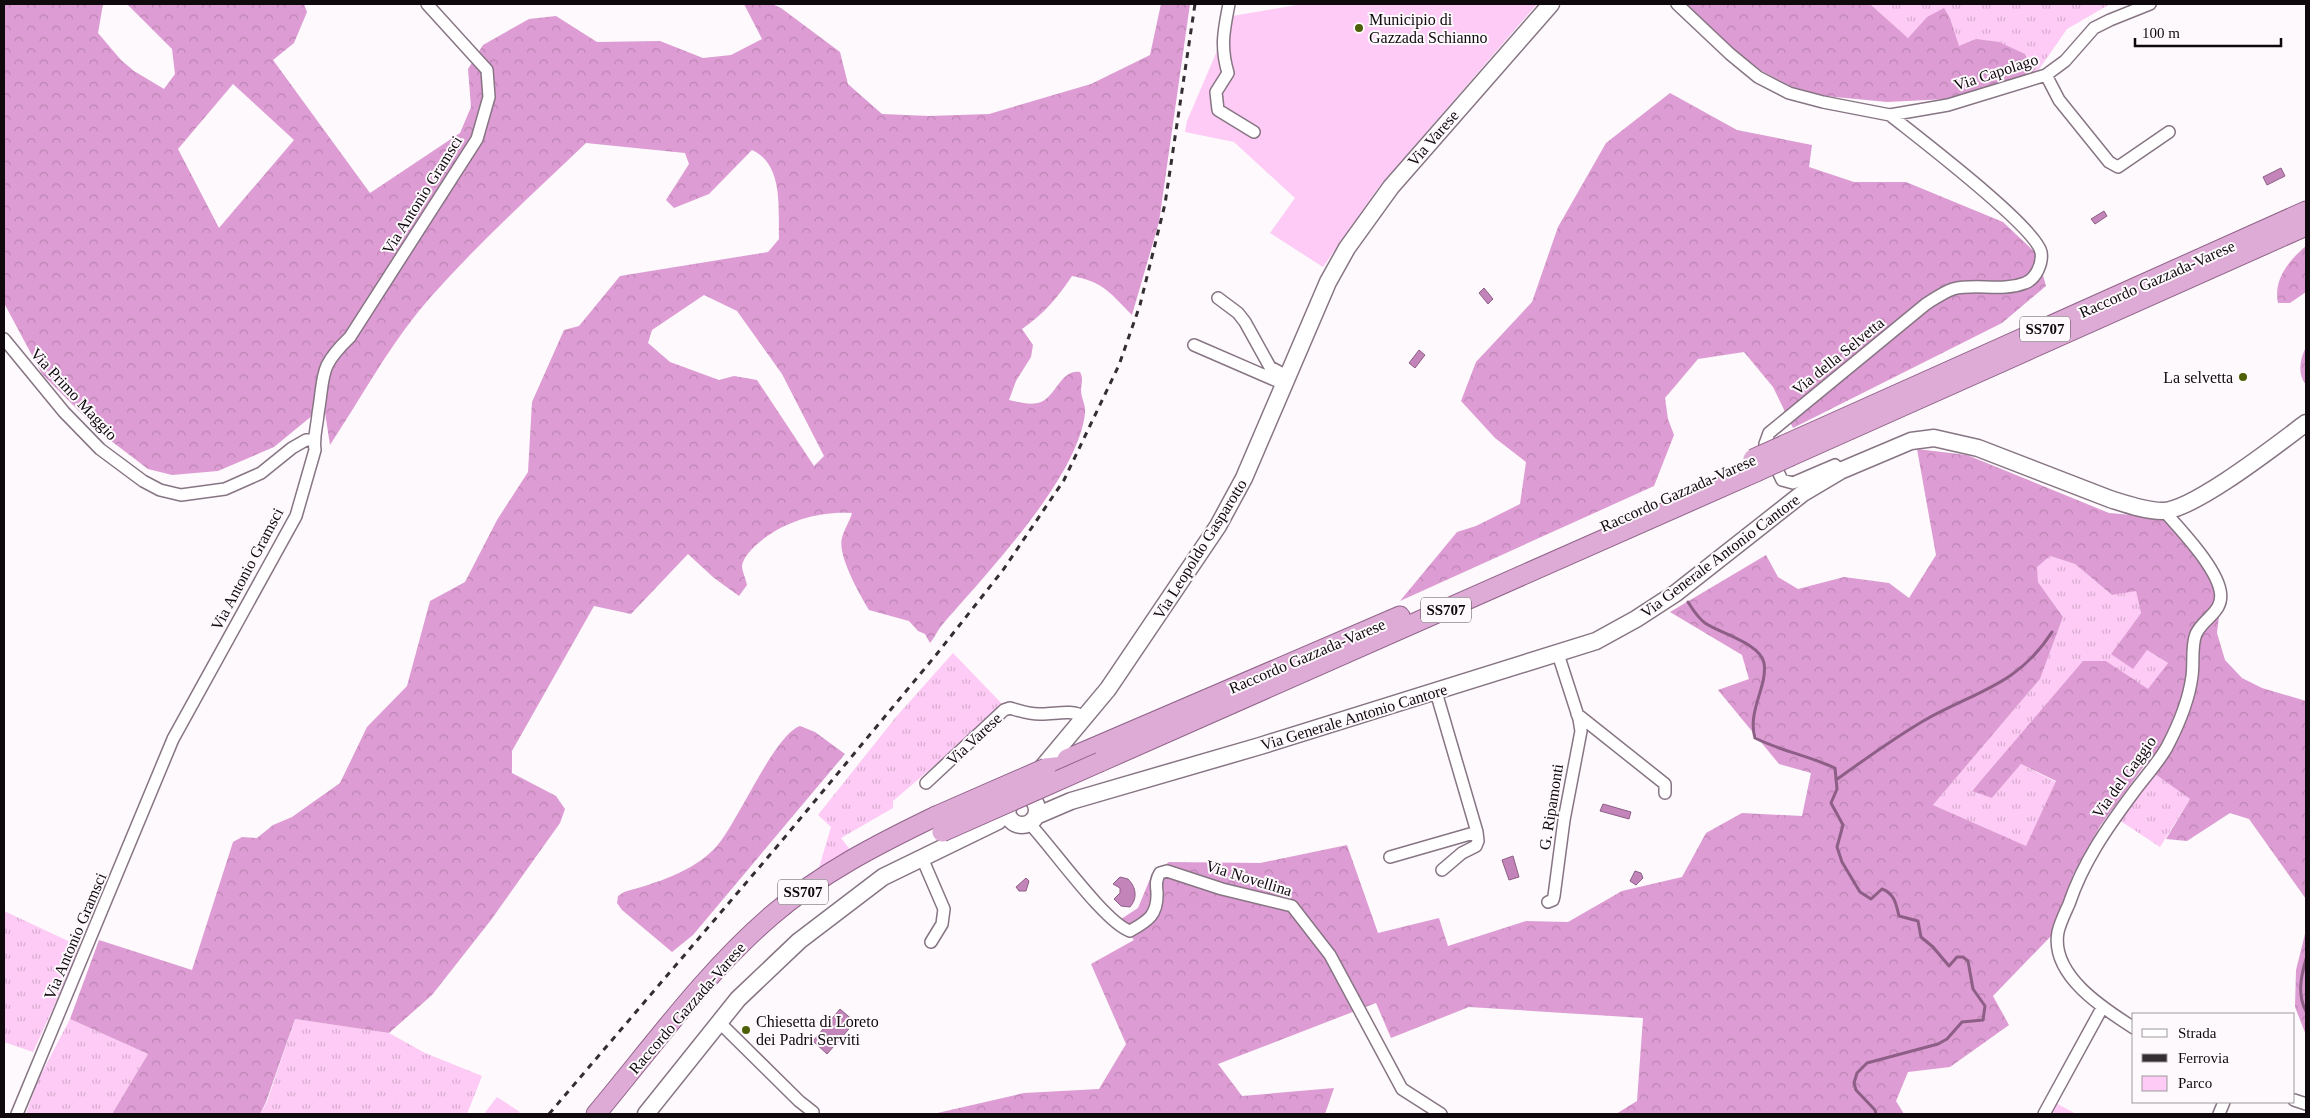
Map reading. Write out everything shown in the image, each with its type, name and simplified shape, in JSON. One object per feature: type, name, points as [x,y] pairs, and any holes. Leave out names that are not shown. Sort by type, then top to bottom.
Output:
[{"type":"highway","name":"Raccordo Gazzada-Varese","points":[[939,824],[1046,767],[1133,740],[1556,548],[1753,466],[2306,211]]},
{"type":"highway","name":"Raccordo Gazzada-Varese","points":[[1788,450],[2306,226]]},
{"type":"highway","name":"Raccordo Gazzada-Varese","points":[[596,1114],[725,960],[771,916],[844,864],[889,839],[939,824],[1100,762],[1133,740]]},
{"type":"highway","name":"Raccordo Gazzada-Varese","points":[[1046,767],[1100,762]]},
{"type":"main road","name":"Via Varese","points":[[1328,282],[1346,248],[1391,187],[1552,4]]},
{"type":"main road","name":"Via Leopoldo Gasparotto","points":[[646,1114],[738,999],[799,941],[883,877],[1020,811],[1046,767],[1108,689],[1142,642],[1218,526],[1244,478],[1328,282]]},
{"type":"main road","name":"Via Generale Antonio Cantore","points":[[1020,811],[1071,801],[1436,692],[1596,641],[1636,619],[1676,593],[1803,493],[1840,471],[1911,441],[1934,438],[1978,448],[2130,506],[2164,511],[2193,500],[2264,456],[2306,423]]},
{"type":"street","name":"Via Antonio Gramsci","points":[[17,1114],[173,739],[296,516],[315,450],[313,440],[322,374],[332,354],[350,337],[477,138],[489,97],[487,70],[427,4]]},
{"type":"street","points":[[1229,4],[1222,37],[1222,54],[1228,73],[1216,92],[1218,110],[1254,132]]},
{"type":"street","name":"Via Capolago","points":[[1677,4],[1730,54],[1758,77],[1790,93],[1823,102],[1890,115],[1948,105],[2046,75],[2064,61],[2094,28],[2150,4]]},
{"type":"street","points":[[2046,75],[2059,100],[2109,162],[2118,167],[2169,132]]},
{"type":"street","name":"Via Capolago","points":[[1890,115],[2007,211],[2031,235],[2041,251],[2040,265],[2036,274]]},
{"type":"street","name":"Via della Selvetta","points":[[1840,471],[1835,465],[1793,483],[1782,480],[1765,444],[1769,432],[1926,304],[1952,289],[2026,283],[2036,274]]},
{"type":"street","points":[[1218,298],[1238,313],[1270,366],[1285,380]]},
{"type":"street","name":"Via Primo Maggio","points":[[4,339],[64,412],[100,449],[144,481],[160,490],[181,495],[225,489],[261,473],[292,448],[306,440],[313,440]]},
{"type":"street","points":[[1194,345],[1285,380]]},
{"type":"street","name":"Via del Gaggio","points":[[2132,1027],[2102,1008],[2071,976],[2059,952],[2058,933],[2078,877],[2104,831],[2166,749],[2183,711],[2192,678],[2196,635],[2219,608],[2221,593],[2217,579],[2189,540],[2164,511]]},
{"type":"street","name":"G. Ripamonti","points":[[1548,902],[1553,900],[1554,896],[1564,819],[1581,731],[1558,654]]},
{"type":"street","points":[[1436,692],[1478,841],[1476,846],[1462,853],[1442,870]]},
{"type":"street","name":"Via Varese","points":[[926,784],[1004,710],[1010,708],[1040,714],[1075,712],[1085,717]]},
{"type":"street","points":[[1577,714],[1665,784],[1665,793]]},
{"type":"street","name":"Via Novellina","points":[[1020,811],[1100,906],[1123,929],[1130,931],[1147,921],[1154,912],[1157,878],[1160,873],[1168,871],[1222,889],[1292,906],[1330,955],[1402,1089],[1441,1114]]},
{"type":"street","points":[[1390,857],[1477,832]]},
{"type":"street","points":[[922,858],[944,909],[942,924],[931,942]]},
{"type":"street","points":[[2044,1114],[2102,1008]]},
{"type":"street","points":[[719,1022],[799,1101],[814,1112]]},
{"type":"green space","points":[[4,4],[103,4],[98,33],[121,60],[134,71],[164,89],[175,74],[172,49],[127,4],[304,4],[307,12],[294,43],[273,60],[370,193],[460,133],[471,107],[468,69],[483,45],[529,19],[556,16],[597,42],[660,41],[703,58],[731,55],[762,39],[744,4],[772,4],[781,8],[840,52],[848,84],[882,114],[929,116],[989,114],[1091,84],[1150,55],[1161,4],[1190,4],[1159,222],[1132,315],[1099,285],[1083,278],[1072,276],[1050,305],[1022,329],[1033,345],[1031,357],[1016,381],[1009,400],[1029,404],[1041,402],[1068,375],[1073,372],[1080,372],[1082,379],[1081,393],[1085,413],[1079,439],[1066,466],[1027,524],[941,626],[930,643],[925,634],[918,631],[909,621],[869,610],[860,595],[850,575],[841,545],[844,531],[852,513],[813,516],[788,524],[765,538],[751,550],[744,560],[742,568],[747,585],[739,596],[714,578],[688,554],[631,614],[594,606],[512,751],[512,773],[556,796],[565,809],[560,823],[491,920],[432,995],[389,1033],[295,1019],[260,1114],[112,1114],[148,1054],[70,1019],[99,940],[192,970],[233,842],[242,837],[257,838],[273,825],[292,817],[340,783],[367,727],[407,686],[430,601],[465,582],[497,520],[528,472],[532,402],[564,330],[579,326],[620,276],[768,252],[779,239],[777,189],[774,177],[770,166],[752,150],[709,194],[674,208],[666,200],[689,164],[685,153],[586,143],[479,246],[418,312],[383,360],[330,445],[324,406],[274,447],[218,471],[172,475],[148,469],[102,434],[42,374],[4,303]],"holes":[[[233,84],[294,140],[219,228],[178,149]],[[704,295],[737,311],[782,374],[824,456],[814,466],[757,380],[734,376],[719,380],[670,362],[648,343],[652,330]]]},
{"type":"green space","points":[[1303,4],[1537,4],[1378,188],[1323,267],[1270,233],[1295,198],[1234,142],[1185,132],[1187,121],[1232,16]]},
{"type":"green space","points":[[1687,4],[1870,4],[1908,38],[1927,17],[1944,8],[1950,18],[1959,46],[1976,39],[1999,42],[2025,54],[2035,75],[1947,99],[1887,102],[1825,96],[1792,87],[1762,71],[1733,49]]},
{"type":"green space","points":[[1870,4],[2110,4],[2067,29],[2035,75],[1959,47],[1950,18],[1927,17],[1908,38]]},
{"type":"green space","points":[[1670,93],[1737,130],[1812,145],[1809,167],[1854,182],[1906,182],[2003,222],[2037,254],[2046,286],[2002,323],[1793,428],[1773,387],[1744,352],[1698,359],[1665,398],[1668,419],[1674,435],[1654,486],[1400,601],[1457,532],[1476,526],[1520,504],[1526,462],[1495,438],[1461,401],[1476,362],[1532,302],[1558,227],[1606,143]]},
{"type":"green space","points":[[2306,246],[2306,292],[2290,303],[2278,303],[2277,295],[2280,279],[2288,264]]},
{"type":"green space","points":[[2306,347],[2306,385],[2301,376],[2300,366]]},
{"type":"green space","points":[[1917,449],[1967,455],[2109,513],[2178,519],[2204,555],[2220,608],[2217,633],[2225,660],[2242,678],[2262,688],[2306,701],[2306,899],[2249,819],[2230,813],[2187,841],[2166,839],[2190,799],[2144,766],[2100,826],[2073,875],[2052,935],[1993,996],[2009,1025],[1950,1067],[1908,1072],[1896,1101],[1904,1114],[1616,1114],[1637,1101],[1643,1018],[1469,1007],[1391,1038],[1376,1003],[1218,1064],[1242,1096],[1334,1088],[1325,1114],[933,1114],[1024,1093],[1099,1089],[1126,1044],[1091,964],[1134,940],[1118,921],[1138,908],[1152,874],[1169,862],[1260,863],[1347,845],[1378,933],[1439,918],[1448,946],[1526,921],[1568,922],[1622,891],[1682,877],[1706,833],[1742,813],[1802,816],[1811,773],[1779,764],[1718,690],[1749,679],[1742,655],[1670,612],[1766,555],[1778,577],[1798,589],[1844,577],[1889,583],[1909,598],[1936,555]],"holes":[[[2050,556],[2075,564],[2112,595],[2136,591],[2141,613],[2111,654],[2133,669],[2147,650],[2168,663],[2148,689],[2106,661],[2083,661],[1972,791],[1992,798],[2021,764],[2056,781],[2026,846],[1933,805],[2040,679],[2063,617],[2038,582],[2037,567]]]},
{"type":"green space","points":[[2050,556],[2075,564],[2112,595],[2136,590],[2141,613],[2111,654],[2147,650],[2168,663],[2148,690],[2106,661],[1972,790],[1992,798],[2021,764],[2056,782],[2026,847],[1933,805],[2040,679],[2063,617],[2038,582],[2036,567]]},
{"type":"green space","points":[[953,653],[1004,706],[893,801],[893,808],[841,838],[851,851],[818,871],[831,827],[818,815],[896,717]]},
{"type":"green space","points":[[800,726],[815,732],[845,754],[693,935],[672,952],[622,910],[617,903],[618,896],[624,892],[673,876],[707,856],[725,836],[779,745],[790,733]]},
{"type":"green space","points":[[2153,772],[2190,799],[2160,847],[2119,820]]},
{"type":"green space","points":[[4,911],[81,947],[33,1052],[4,1042]]},
{"type":"green space","points":[[2306,930],[2306,1035],[2295,1007],[2296,970]]},
{"type":"green space","points":[[70,1019],[148,1054],[112,1114],[26,1114],[37,1082]]},
{"type":"green space","points":[[295,1019],[389,1033],[425,1053],[482,1076],[467,1114],[260,1114],[267,1102]]},
{"type":"green space","points":[[497,1097],[520,1112],[518,1114],[484,1114]]},
{"type":"green space","points":[[2056,1103],[2076,1114],[2050,1114]]},
{"type":"shaded area","points":[[2281,168],[2285,176],[2267,185],[2263,177]]},
{"type":"shaded area","points":[[2104,211],[2107,216],[2095,224],[2091,219]]},
{"type":"shaded area","points":[[1484,288],[1493,299],[1488,304],[1479,293]]},
{"type":"shaded area","points":[[1419,350],[1425,355],[1415,368],[1409,363]]},
{"type":"shaded area","points":[[1603,804],[1631,812],[1629,819],[1600,811]]},
{"type":"shaded area","points":[[1513,856],[1519,877],[1509,880],[1502,860]]},
{"type":"shaded area","points":[[1635,871],[1641,873],[1643,878],[1636,885],[1630,881]]},
{"type":"shaded area","points":[[1120,877],[1128,879],[1133,885],[1135,896],[1130,907],[1121,906],[1114,899],[1120,893],[1120,888],[1113,884]]},
{"type":"shaded area","points":[[1026,878],[1029,881],[1026,891],[1019,891],[1016,887]]},
{"type":"shaded area","points":[[840,1009],[855,1022],[827,1054],[813,1041]]},
{"type":"waterway","points":[[1688,602],[1697,616],[1705,623],[1747,644],[1761,656],[1764,663],[1764,672],[1755,708],[1753,728],[1755,738],[1835,768],[1837,789],[1831,803],[1843,825],[1837,847],[1842,862],[1860,892],[1871,899],[1882,889],[1886,891],[1894,900],[1899,916],[1918,921],[1921,937],[1933,947],[1949,966],[1957,957],[1963,957],[1968,961],[1973,989],[1985,1006],[1983,1020],[1962,1022],[1947,1039],[1938,1044],[1867,1063],[1857,1073],[1854,1083],[1856,1090],[1875,1110],[1876,1114]]},
{"type":"waterway","points":[[1836,780],[1913,727],[2010,676],[2039,650],[2052,632]]},
{"type":"waterway","points":[[2306,959],[2301,979],[2302,999],[2306,1011]]},
{"type":"railway","points":[[549,1114],[780,843],[936,655],[1003,570],[1064,480],[1119,365],[1140,305],[1165,204],[1195,4]]},
{"type":"place","name":"Municipio di Gazzada Schianno","points":[[1359,28]]},
{"type":"place","name":"La selvetta","points":[[2243,377]]},
{"type":"place","name":"Chiesetta di Loreto dei Padri Serviti","points":[[746,1030]]}]
